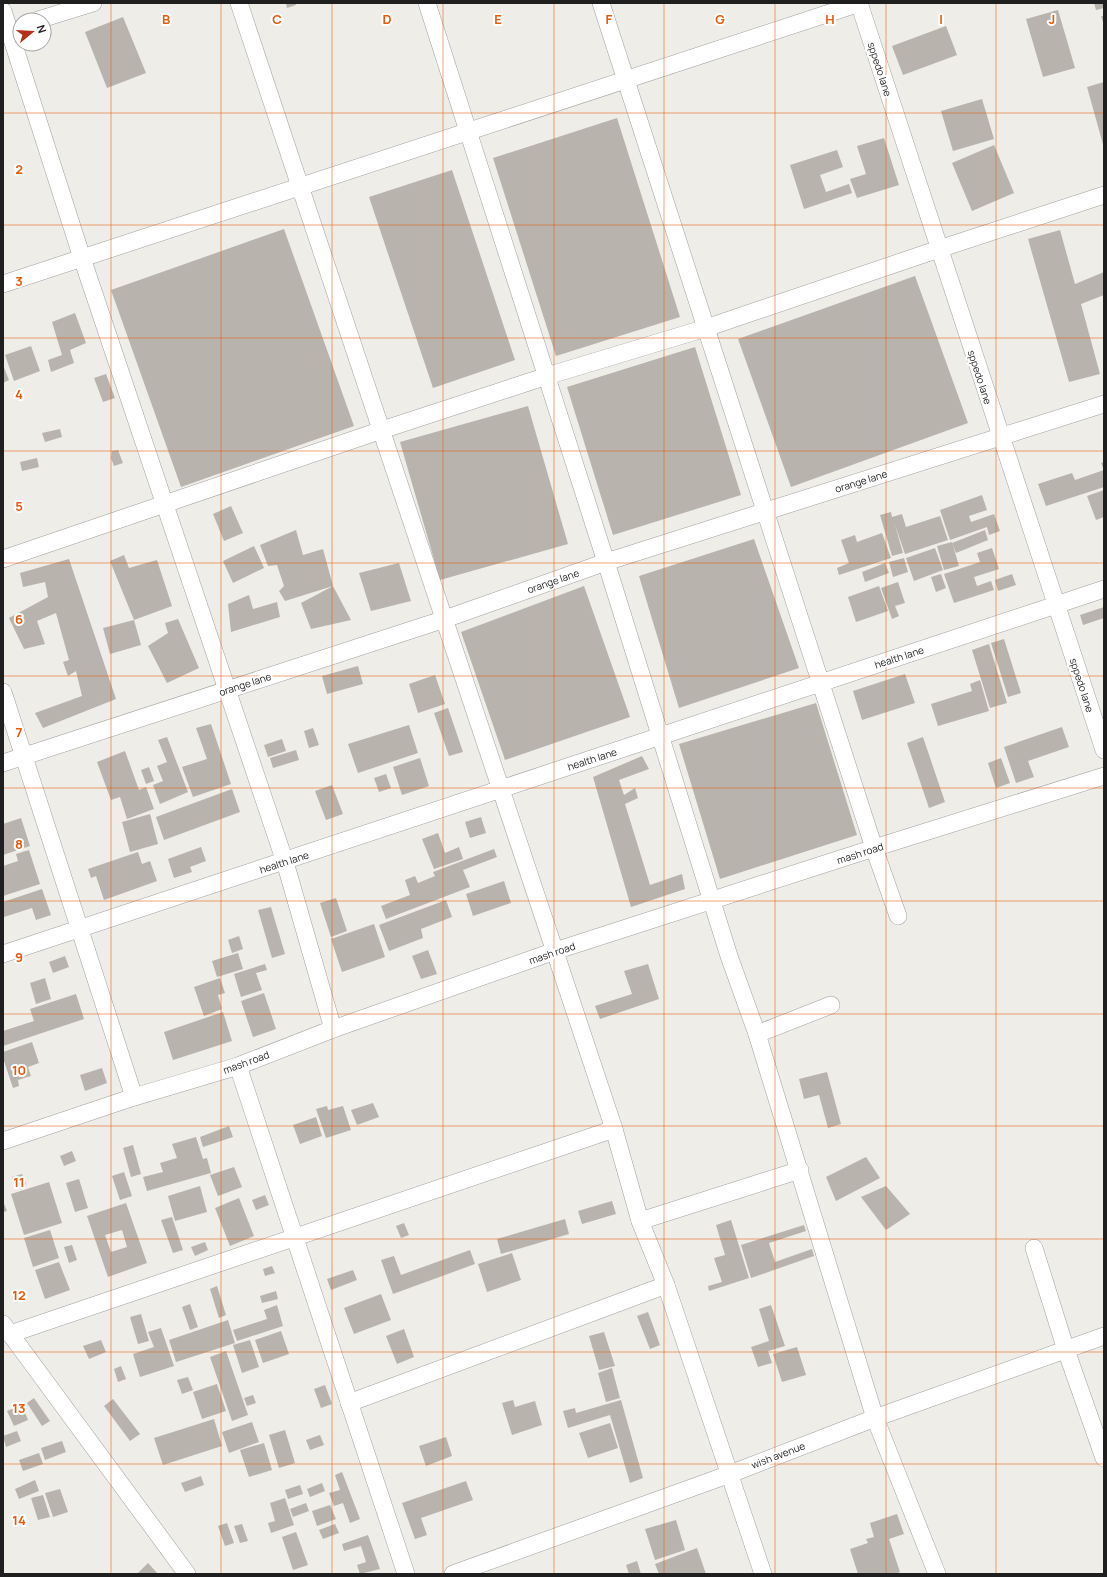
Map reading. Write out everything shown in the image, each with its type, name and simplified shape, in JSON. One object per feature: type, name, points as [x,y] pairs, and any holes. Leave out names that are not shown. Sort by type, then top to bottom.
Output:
[{"type":"street","points":[[52,16],[93,3]]},
{"type":"street","points":[[239,3],[614,1129],[640,1222],[666,1285],[763,1574]]},
{"type":"street","points":[[427,3],[606,562],[729,956],[757,1034],[875,1418],[937,1574]]},
{"type":"street","points":[[601,3],[874,848],[898,916]]},
{"type":"street","points":[[3,284],[859,3]]},
{"type":"street","name":"sppedo lane","points":[[859,3],[938,249],[1104,750]]},
{"type":"street","points":[[3,10],[11,28],[82,258],[166,504],[226,690],[285,862],[333,1029]]},
{"type":"street","points":[[3,559],[382,430],[547,376],[706,328],[938,249],[1104,195]]},
{"type":"street","name":"orange lane","points":[[3,763],[444,619],[606,562],[1104,404]]},
{"type":"street","name":"health lane","points":[[3,954],[80,930],[1104,589]]},
{"type":"street","points":[[3,692],[134,1097]]},
{"type":"street","name":"mash road","points":[[3,1141],[134,1097],[238,1066],[333,1029],[555,951],[874,848],[1104,776]]},
{"type":"street","points":[[757,1034],[832,1005]]},
{"type":"street","points":[[238,1066],[406,1574]]},
{"type":"street","points":[[187,1574],[6,1329],[294,1237],[614,1129]]},
{"type":"street","points":[[640,1222],[800,1170]]},
{"type":"street","points":[[1034,1248],[1066,1350],[1104,1458]]},
{"type":"street","points":[[349,1403],[666,1285]]},
{"type":"street","name":"wish avenue","points":[[452,1574],[730,1474],[875,1418],[1104,1336]]},
{"type":"building","points":[[286,3],[295,3],[296,5],[287,8]]},
{"type":"building","points":[[1094,3],[1104,3],[1104,8],[1096,10]]},
{"type":"building","points":[[1058,10],[1075,68],[1043,77],[1026,19]]},
{"type":"building","points":[[1101,16],[1104,16],[1104,25]]},
{"type":"building","points":[[123,17],[146,73],[107,88],[85,32]]},
{"type":"building","points":[[946,26],[957,55],[903,75],[892,46]]},
{"type":"building","points":[[1104,82],[1104,148],[1087,87]]},
{"type":"building","points":[[982,99],[994,139],[953,151],[941,111]]},
{"type":"building","points":[[617,118],[680,317],[556,356],[493,158]]},
{"type":"building","points":[[884,138],[899,185],[857,198],[850,179],[866,174],[857,146]]},
{"type":"building","points":[[994,145],[1014,193],[972,211],[952,163]]},
{"type":"building","points":[[837,150],[843,167],[820,175],[826,192],[849,184],[852,193],[804,209],[790,165]]},
{"type":"building","points":[[452,170],[515,360],[433,388],[369,197]]},
{"type":"building","points":[[284,229],[354,426],[181,487],[111,290]]},
{"type":"building","points":[[1060,230],[1075,284],[1104,272],[1104,295],[1081,304],[1100,374],[1069,382],[1028,239]]},
{"type":"building","points":[[915,276],[968,423],[791,487],[738,339]]},
{"type":"building","points":[[75,313],[86,343],[70,350],[74,363],[51,372],[48,360],[62,355],[52,322]]},
{"type":"building","points":[[31,346],[40,371],[14,381],[5,355]]},
{"type":"building","points":[[695,347],[741,495],[613,535],[567,387]]},
{"type":"building","points":[[3,365],[9,380],[3,383]]},
{"type":"building","points":[[106,374],[115,398],[103,402],[94,378]]},
{"type":"building","points":[[528,406],[568,544],[440,580],[400,442]]},
{"type":"building","points":[[60,429],[62,437],[45,442],[42,433]]},
{"type":"building","points":[[118,450],[123,463],[114,466],[111,458],[112,451]]},
{"type":"building","points":[[37,458],[39,467],[22,471],[20,462]]},
{"type":"building","points":[[1104,462],[1104,470],[1101,463]]},
{"type":"building","points":[[1104,470],[1104,487],[1046,506],[1038,484],[1072,473],[1075,480]]},
{"type":"building","points":[[1104,490],[1104,517],[1096,520],[1087,496]]},
{"type":"building","points":[[982,495],[987,510],[969,516],[971,522],[994,514],[1000,531],[989,535],[987,527],[950,540],[940,510]]},
{"type":"building","points":[[231,506],[243,533],[224,541],[213,514]]},
{"type":"building","points":[[891,512],[892,517],[902,514],[906,527],[940,516],[948,540],[905,554],[895,525],[903,553],[892,556],[880,515]]},
{"type":"building","points":[[296,530],[303,555],[323,549],[333,586],[285,601],[279,591],[284,586],[277,565],[268,566],[260,545]]},
{"type":"building","points":[[985,530],[988,540],[956,553],[952,543]]},
{"type":"building","points":[[882,533],[891,558],[839,575],[837,568],[849,563],[841,540],[855,535],[857,542]]},
{"type":"building","points":[[754,539],[799,668],[679,708],[639,576]]},
{"type":"building","points":[[952,542],[959,566],[944,570],[937,546]]},
{"type":"building","points":[[254,546],[264,568],[233,583],[223,561]]},
{"type":"building","points":[[935,548],[943,570],[914,581],[906,558]]},
{"type":"building","points":[[992,548],[999,569],[974,577],[977,586],[991,581],[994,590],[954,603],[944,574],[980,562],[977,553]]},
{"type":"building","points":[[124,555],[129,568],[157,560],[172,606],[134,620],[110,561]]},
{"type":"building","points":[[904,558],[908,572],[893,577],[889,562]]},
{"type":"building","points":[[69,559],[116,699],[43,728],[35,713],[82,696],[76,671],[68,676],[63,662],[69,660],[56,613],[37,621],[45,644],[24,649],[9,618],[48,597],[45,582],[23,587],[20,573]]},
{"type":"building","points":[[399,563],[411,601],[371,611],[359,573]]},
{"type":"building","points":[[885,563],[889,573],[865,582],[862,572]]},
{"type":"building","points":[[941,574],[946,588],[936,592],[931,577]]},
{"type":"building","points":[[1012,574],[1016,585],[998,591],[995,580]]},
{"type":"building","points":[[898,582],[905,603],[895,606],[899,616],[892,619],[881,588]]},
{"type":"building","points":[[333,586],[351,620],[311,629],[301,603]]},
{"type":"building","points":[[584,586],[630,717],[505,760],[461,632]]},
{"type":"building","points":[[879,586],[888,611],[856,622],[848,597]]},
{"type":"building","points":[[249,595],[253,609],[277,602],[280,617],[231,632],[228,604]]},
{"type":"building","points":[[1104,607],[1104,618],[1083,625],[1080,615]]},
{"type":"building","points":[[178,619],[199,668],[167,683],[148,646],[168,633],[165,623]]},
{"type":"building","points":[[134,620],[141,645],[110,654],[103,628]]},
{"type":"building","points":[[1004,639],[1021,693],[1008,697],[991,643]]},
{"type":"building","points":[[989,644],[1007,703],[990,708],[972,650]]},
{"type":"building","points":[[358,666],[363,684],[327,694],[322,676]]},
{"type":"building","points":[[905,674],[915,703],[862,720],[853,691]]},
{"type":"building","points":[[435,675],[445,704],[418,713],[409,684]]},
{"type":"building","points":[[980,680],[989,711],[938,726],[931,704],[972,691],[970,684]]},
{"type":"building","points":[[816,703],[857,835],[720,879],[679,744]]},
{"type":"building","points":[[448,708],[463,752],[449,756],[434,713]]},
{"type":"building","points":[[211,724],[231,784],[193,797],[182,767],[207,759],[196,728]]},
{"type":"building","points":[[409,725],[418,753],[358,773],[348,744]]},
{"type":"building","points":[[1062,727],[1069,747],[1028,761],[1034,777],[1016,783],[1004,747]]},
{"type":"building","points":[[313,728],[319,745],[309,748],[304,731]]},
{"type":"building","points":[[167,737],[188,792],[160,804],[153,785],[163,781],[157,766],[167,762],[158,740]]},
{"type":"building","points":[[923,737],[945,802],[929,808],[907,743]]},
{"type":"building","points":[[282,739],[286,751],[268,757],[264,745]]},
{"type":"building","points":[[296,750],[299,760],[273,768],[270,758]]},
{"type":"building","points":[[125,751],[139,790],[146,787],[154,809],[127,819],[120,797],[111,800],[97,762]]},
{"type":"building","points":[[642,756],[649,769],[619,780],[624,795],[635,788],[638,798],[625,804],[650,885],[682,874],[685,889],[631,907],[593,777]]},
{"type":"building","points":[[420,758],[429,786],[402,795],[393,767]]},
{"type":"building","points":[[1001,758],[1010,783],[996,788],[988,763]]},
{"type":"building","points":[[149,767],[154,781],[146,784],[141,770]]},
{"type":"building","points":[[386,774],[391,788],[379,792],[374,778]]},
{"type":"building","points":[[332,785],[343,814],[326,820],[315,791]]},
{"type":"building","points":[[232,789],[240,812],[164,840],[156,817]]},
{"type":"building","points":[[150,814],[158,844],[130,852],[122,822]]},
{"type":"building","points":[[481,817],[486,833],[470,838],[465,822]]},
{"type":"building","points":[[21,818],[30,846],[3,855],[3,824]]},
{"type":"building","points":[[438,833],[445,853],[459,847],[463,859],[434,869],[422,839]]},
{"type":"building","points":[[201,847],[206,861],[190,867],[192,872],[174,878],[168,859]]},
{"type":"building","points":[[494,849],[497,857],[463,870],[470,887],[386,919],[381,906],[410,895],[405,880],[415,876],[418,883],[435,876],[433,872]]},
{"type":"building","points":[[29,850],[40,884],[3,896],[3,866],[18,861],[16,854]]},
{"type":"building","points":[[138,852],[142,864],[150,861],[157,881],[104,900],[96,876],[91,878],[88,869]]},
{"type":"building","points":[[504,881],[511,903],[473,916],[466,894]]},
{"type":"building","points":[[42,889],[51,915],[36,920],[32,908],[4,917],[3,902]]},
{"type":"building","points":[[336,898],[347,931],[331,937],[320,903]]},
{"type":"building","points":[[446,900],[452,917],[421,929],[423,938],[389,951],[379,925]]},
{"type":"building","points":[[271,907],[285,954],[272,958],[258,910]]},
{"type":"building","points":[[374,924],[385,957],[342,972],[331,939]]},
{"type":"building","points":[[239,936],[243,949],[232,953],[228,940]]},
{"type":"building","points":[[428,950],[437,974],[421,979],[412,956]]},
{"type":"building","points":[[238,953],[243,969],[217,977],[212,961]]},
{"type":"building","points":[[65,956],[69,967],[53,973],[49,962]]},
{"type":"building","points":[[265,964],[267,970],[256,973],[262,990],[241,997],[234,974]]},
{"type":"building","points":[[648,964],[659,999],[600,1019],[595,1006],[632,994],[624,971]]},
{"type":"building","points":[[45,978],[51,999],[36,1004],[30,983]]},
{"type":"building","points":[[220,978],[225,993],[218,995],[222,1009],[204,1016],[194,987]]},
{"type":"building","points":[[264,993],[276,1029],[253,1037],[241,1001]]},
{"type":"building","points":[[76,994],[84,1019],[3,1046],[3,1031],[34,1021],[30,1009]]},
{"type":"building","points":[[223,1012],[232,1041],[173,1060],[164,1032]]},
{"type":"building","points":[[32,1042],[39,1063],[28,1067],[31,1076],[18,1080],[19,1086],[13,1088],[3,1058],[3,1052]]},
{"type":"building","points":[[102,1068],[107,1083],[85,1091],[80,1075]]},
{"type":"building","points":[[827,1072],[841,1124],[828,1128],[819,1095],[804,1099],[799,1079]]},
{"type":"building","points":[[373,1103],[379,1117],[357,1125],[351,1110]]},
{"type":"building","points":[[327,1106],[328,1110],[343,1106],[351,1130],[326,1138],[316,1109]]},
{"type":"building","points":[[316,1117],[322,1136],[300,1144],[293,1125]]},
{"type":"building","points":[[229,1126],[233,1137],[203,1147],[200,1137]]},
{"type":"building","points":[[196,1137],[203,1159],[207,1158],[211,1173],[147,1191],[143,1177],[163,1172],[160,1163],[177,1158],[172,1144]]},
{"type":"building","points":[[133,1145],[141,1174],[131,1177],[123,1148]]},
{"type":"building","points":[[72,1151],[76,1161],[64,1166],[60,1156]]},
{"type":"building","points":[[866,1157],[880,1178],[836,1201],[826,1177]]},
{"type":"building","points":[[234,1167],[242,1187],[218,1196],[210,1175]]},
{"type":"building","points":[[124,1172],[132,1196],[120,1200],[112,1176]]},
{"type":"building","points":[[22,1174],[26,1184],[15,1188],[12,1177]]},
{"type":"building","points":[[79,1179],[88,1208],[75,1212],[66,1183]]},
{"type":"building","points":[[49,1182],[62,1223],[24,1235],[11,1194]]},
{"type":"building","points":[[200,1186],[207,1212],[175,1221],[168,1196]]},
{"type":"building","points":[[886,1186],[910,1214],[886,1230],[861,1197]]},
{"type":"building","points":[[265,1195],[269,1205],[256,1210],[252,1200]]},
{"type":"building","points":[[239,1198],[254,1236],[230,1246],[215,1208]]},
{"type":"building","points":[[3,1201],[7,1211],[3,1212]]},
{"type":"building","points":[[612,1201],[616,1214],[582,1224],[578,1211]]},
{"type":"building","points":[[126,1203],[147,1263],[108,1277],[87,1216]],"holes":[[[122,1230],[127,1247],[111,1252],[105,1235]]]},
{"type":"building","points":[[172,1217],[183,1250],[173,1253],[161,1220]]},
{"type":"building","points":[[565,1219],[569,1234],[501,1254],[497,1239]]},
{"type":"building","points":[[731,1220],[749,1278],[709,1291],[708,1286],[722,1282],[714,1258],[725,1255],[716,1225]]},
{"type":"building","points":[[404,1223],[409,1235],[401,1238],[396,1226]]},
{"type":"building","points":[[804,1225],[806,1231],[769,1243],[775,1262],[812,1249],[814,1256],[751,1278],[741,1245]]},
{"type":"building","points":[[50,1230],[59,1258],[33,1267],[24,1238]]},
{"type":"building","points":[[205,1242],[208,1250],[195,1256],[191,1247]]},
{"type":"building","points":[[72,1245],[77,1260],[69,1263],[64,1247]]},
{"type":"building","points":[[470,1250],[475,1264],[393,1294],[381,1260],[394,1256],[401,1275]]},
{"type":"building","points":[[512,1253],[521,1280],[487,1292],[478,1264]]},
{"type":"building","points":[[59,1262],[70,1290],[45,1299],[35,1270]]},
{"type":"building","points":[[272,1266],[275,1273],[265,1276],[263,1269]]},
{"type":"building","points":[[353,1270],[357,1280],[331,1290],[327,1279]]},
{"type":"building","points":[[217,1286],[226,1315],[219,1318],[210,1289]]},
{"type":"building","points":[[276,1291],[278,1299],[262,1303],[260,1296]]},
{"type":"building","points":[[381,1294],[391,1320],[354,1334],[344,1308]]},
{"type":"building","points":[[190,1304],[198,1327],[190,1330],[182,1307]]},
{"type":"building","points":[[277,1305],[283,1326],[237,1341],[233,1330],[267,1319],[264,1310]]},
{"type":"building","points":[[771,1305],[785,1346],[768,1351],[772,1363],[758,1367],[751,1347],[769,1341],[759,1309]]},
{"type":"building","points":[[648,1312],[660,1345],[650,1349],[637,1316]]},
{"type":"building","points":[[141,1314],[149,1341],[138,1344],[130,1317]]},
{"type":"building","points":[[228,1320],[235,1343],[176,1362],[169,1340]]},
{"type":"building","points":[[161,1328],[174,1366],[140,1377],[133,1354],[154,1347],[148,1332]]},
{"type":"building","points":[[404,1329],[414,1357],[397,1364],[386,1336]]},
{"type":"building","points":[[281,1331],[289,1354],[263,1363],[255,1340]]},
{"type":"building","points":[[604,1332],[615,1366],[599,1370],[589,1336]]},
{"type":"building","points":[[101,1340],[106,1352],[89,1359],[83,1346]]},
{"type":"building","points":[[250,1340],[259,1367],[242,1373],[233,1345]]},
{"type":"building","points":[[797,1347],[806,1375],[782,1382],[773,1354]]},
{"type":"building","points":[[226,1351],[248,1415],[232,1421],[210,1357]]},
{"type":"building","points":[[121,1366],[126,1379],[118,1382],[114,1369]]},
{"type":"building","points":[[612,1368],[620,1398],[606,1402],[598,1373]]},
{"type":"building","points":[[188,1377],[193,1390],[182,1394],[177,1380]]},
{"type":"building","points":[[217,1384],[226,1411],[202,1419],[193,1392]]},
{"type":"building","points":[[325,1385],[332,1404],[321,1408],[314,1389]]},
{"type":"building","points":[[253,1395],[256,1403],[247,1406],[244,1398]]},
{"type":"building","points":[[34,1398],[50,1421],[42,1426],[27,1403]]},
{"type":"building","points":[[113,1399],[140,1434],[130,1441],[104,1406]]},
{"type":"building","points":[[513,1400],[515,1407],[535,1401],[542,1425],[512,1435],[502,1403]]},
{"type":"building","points":[[621,1400],[643,1478],[630,1483],[610,1415],[568,1428],[563,1411],[575,1408],[576,1413]]},
{"type":"building","points":[[22,1405],[28,1420],[14,1426],[7,1411]]},
{"type":"building","points":[[214,1419],[222,1446],[163,1465],[154,1438]]},
{"type":"building","points":[[252,1422],[259,1442],[229,1453],[222,1432]]},
{"type":"building","points":[[610,1423],[618,1448],[588,1458],[579,1433]]},
{"type":"building","points":[[285,1430],[295,1463],[279,1468],[269,1435]]},
{"type":"building","points":[[17,1431],[21,1441],[6,1447],[3,1436]]},
{"type":"building","points":[[320,1435],[324,1445],[310,1450],[306,1440]]},
{"type":"building","points":[[446,1437],[452,1456],[426,1466],[419,1446]]},
{"type":"building","points":[[62,1441],[66,1452],[45,1460],[41,1448]]},
{"type":"building","points":[[264,1443],[272,1470],[249,1477],[240,1450]]},
{"type":"building","points":[[39,1453],[43,1464],[23,1471],[19,1460]]},
{"type":"building","points":[[342,1472],[360,1519],[350,1523],[343,1503],[334,1506],[329,1493],[340,1490],[335,1475]]},
{"type":"building","points":[[201,1476],[204,1485],[185,1492],[181,1483]]},
{"type":"building","points":[[35,1480],[39,1491],[19,1499],[15,1489]]},
{"type":"building","points":[[466,1481],[473,1500],[421,1518],[427,1535],[415,1539],[402,1503]]},
{"type":"building","points":[[322,1483],[325,1491],[310,1497],[307,1489]]},
{"type":"building","points":[[300,1485],[303,1494],[288,1499],[285,1490]]},
{"type":"building","points":[[60,1489],[68,1512],[53,1517],[45,1493]]},
{"type":"building","points":[[43,1495],[50,1517],[38,1520],[31,1498]]},
{"type":"building","points":[[285,1498],[294,1525],[271,1533],[268,1523],[275,1521],[270,1503]]},
{"type":"building","points":[[306,1503],[309,1511],[293,1517],[290,1509]]},
{"type":"building","points":[[330,1505],[336,1519],[317,1526],[312,1511]]},
{"type":"building","points":[[897,1514],[904,1534],[889,1539],[900,1572],[895,1574],[858,1574],[850,1549],[868,1543],[866,1539],[874,1537],[870,1523]]},
{"type":"building","points":[[676,1520],[685,1550],[655,1560],[645,1529]]},
{"type":"building","points":[[227,1523],[234,1543],[225,1546],[218,1526]]},
{"type":"building","points":[[242,1524],[248,1541],[240,1543],[234,1526]]},
{"type":"building","points":[[335,1524],[339,1533],[323,1539],[319,1530]]},
{"type":"building","points":[[296,1532],[308,1565],[293,1570],[282,1537]]},
{"type":"building","points":[[368,1535],[380,1569],[360,1574],[357,1565],[366,1562],[361,1546],[344,1551],[342,1544]]},
{"type":"building","points":[[697,1548],[706,1574],[659,1574],[655,1564]]},
{"type":"building","points":[[637,1561],[641,1574],[629,1574],[626,1565]]},
{"type":"building","points":[[148,1563],[158,1574],[137,1574]]}]
